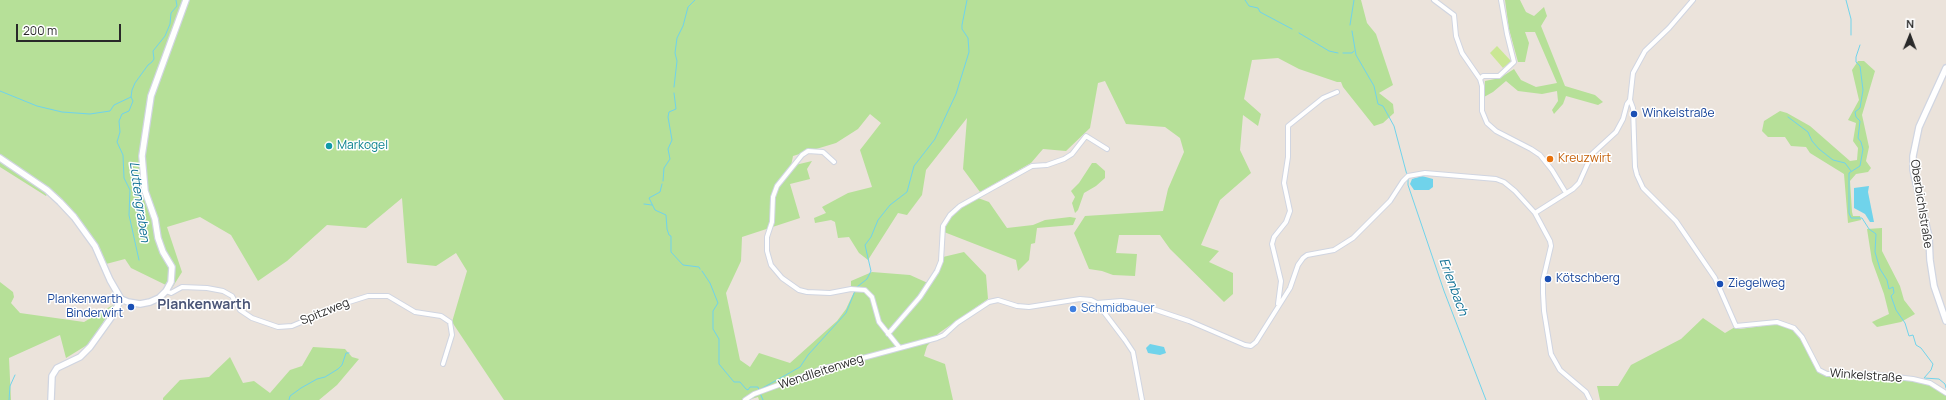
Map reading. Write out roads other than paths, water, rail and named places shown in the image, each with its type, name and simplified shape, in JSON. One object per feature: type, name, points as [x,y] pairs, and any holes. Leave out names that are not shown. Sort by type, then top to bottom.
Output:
[{"type":"main road","points":[[0,158],[47,190],[69,212],[94,246],[121,299],[131,303],[144,304],[154,301],[166,292],[172,280],[172,267],[163,252],[158,238],[155,219],[145,191],[142,156],[151,96],[186,0]]},
{"type":"main road","name":"Oberbichlstraße","points":[[1946,68],[1919,127],[1913,156],[1914,170],[1929,237],[1930,260],[1934,286],[1946,321]]},
{"type":"main road","points":[[51,400],[52,376],[57,368],[80,356],[90,347],[113,315],[121,299]]},
{"type":"street","points":[[1434,0],[1454,15],[1456,36],[1462,52],[1480,79],[1482,86],[1482,111],[1487,123],[1496,131],[1540,155],[1552,170],[1566,193]]},
{"type":"street","points":[[1480,79],[1485,76],[1499,76],[1514,62],[1501,0]]},
{"type":"street","name":"Winkelstraße","points":[[1693,0],[1669,28],[1648,47],[1640,58],[1633,73],[1630,100],[1633,108],[1636,171],[1643,188],[1672,216],[1715,278],[1736,326],[1778,322],[1794,328],[1802,337],[1819,370],[1827,374],[1872,374],[1913,379],[1930,383],[1946,393]]},
{"type":"street","points":[[1278,304],[1281,281],[1272,244],[1274,237],[1286,222],[1290,211],[1284,183],[1288,157],[1288,126],[1323,98],[1337,92]]},
{"type":"street","points":[[1535,213],[1579,183],[1592,154],[1616,132],[1623,119],[1627,104],[1630,100]]},
{"type":"street","points":[[888,334],[920,297],[937,271],[941,261],[943,226],[950,215],[960,206],[1032,166],[1047,165],[1064,159],[1072,154],[1086,136],[1107,149]]},
{"type":"street","points":[[834,162],[823,152],[808,152],[802,154],[776,186],[773,197],[772,222],[767,237],[768,258],[775,272],[799,290],[816,293],[830,293],[851,289],[865,290],[872,297],[879,322],[899,347]]},
{"type":"street","points":[[1278,304],[1290,288],[1302,258],[1312,254],[1334,250],[1353,238],[1390,201],[1404,179],[1413,174],[1425,173],[1498,179],[1515,191],[1535,213],[1547,234],[1551,246],[1543,280],[1543,293],[1544,311],[1551,354],[1560,370],[1586,392],[1590,400]]},
{"type":"street","name":"Spitzweg","points":[[166,292],[171,293],[182,287],[207,288],[222,291],[232,296],[240,310],[252,318],[278,326],[292,326],[352,301],[372,296],[385,296],[415,312],[441,316],[450,322],[452,335],[443,364]]},
{"type":"street","name":"Wendlleitenweg","points":[[745,400],[760,392],[822,369],[942,336],[975,310],[989,302],[998,300],[1023,307],[1080,299],[1091,300],[1097,303],[1121,301],[1135,303],[1189,321],[1249,346],[1256,342],[1278,304]]},
{"type":"street","points":[[1097,303],[1132,352],[1142,400]]},
{"type":"water","points":[[1422,176],[1433,179],[1433,187],[1429,190],[1414,190],[1410,184],[1412,179]]},
{"type":"water","points":[[1869,186],[1868,192],[1874,222],[1870,222],[1865,214],[1854,208],[1854,188]]},
{"type":"water","points":[[1150,344],[1164,347],[1166,353],[1160,355],[1148,353],[1146,348]]},
{"type":"waterway","name":"Luttengraben","points":[[139,260],[129,215],[130,190],[124,178],[123,155],[117,142],[120,132],[119,121],[122,114],[129,111],[133,101],[131,97],[135,83],[154,59],[153,51],[165,36],[170,24],[171,13],[177,6],[176,0]]},
{"type":"waterway","points":[[674,87],[677,61],[675,53],[677,38],[683,26],[688,7],[695,0]]},
{"type":"waterway","points":[[857,287],[867,279],[871,271],[865,245],[871,237],[878,220],[890,205],[907,192],[914,166],[935,139],[956,94],[969,52],[968,38],[962,29],[967,0]]},
{"type":"waterway","points":[[1245,0],[1249,6],[1258,8],[1260,12],[1292,29]]},
{"type":"waterway","name":"Erlenbach","points":[[1350,25],[1354,0]]},
{"type":"waterway","points":[[1846,0],[1851,19],[1851,35]]},
{"type":"waterway","name":"Erlenbach","points":[[1352,31],[1356,55],[1374,86],[1378,104],[1383,106],[1394,126],[1407,175]]},
{"type":"waterway","points":[[1299,33],[1329,51],[1338,53]]},
{"type":"waterway","points":[[1860,45],[1856,62],[1860,66],[1863,90],[1860,108],[1855,112],[1856,117],[1860,121],[1858,138],[1863,149],[1860,166],[1849,173],[1849,213],[1851,218],[1862,218],[1869,229],[1876,234],[1875,252],[1880,269],[1887,280],[1889,289],[1893,287],[1894,293],[1891,296],[1896,310],[1905,323],[1909,336],[1913,335],[1916,345],[1921,348],[1933,364],[1931,370],[1924,378],[1939,379],[1945,384],[1946,388]]},
{"type":"waterway","points":[[1343,53],[1352,53],[1354,51]]},
{"type":"waterway","points":[[0,91],[37,106],[62,112],[90,114],[110,111],[114,105],[131,97]]},
{"type":"waterway","points":[[663,181],[664,168],[670,159],[668,149],[672,140],[668,117],[669,112],[676,109],[674,93]]},
{"type":"waterway","points":[[1788,117],[1808,132],[1812,141],[1819,149],[1833,160],[1845,163],[1851,171]]},
{"type":"waterway","name":"Erlenbach","points":[[1408,178],[1408,185],[1444,291],[1486,400]]},
{"type":"waterway","points":[[662,184],[660,192],[649,198],[655,210],[666,215],[667,229],[669,235],[671,236],[671,252],[683,265],[699,267],[700,269]]},
{"type":"waterway","points":[[644,204],[652,205]]},
{"type":"waterway","points":[[702,271],[710,283],[718,303],[713,311],[713,329],[719,339],[719,364],[734,382],[740,382],[748,390],[750,387],[758,387],[759,390]]},
{"type":"waterway","points":[[759,390],[800,367],[808,355],[846,313],[855,291]]},
{"type":"waterway","points":[[289,400],[290,396],[301,388],[338,369],[342,365],[346,353],[349,353]]},
{"type":"waterway","points":[[9,400],[10,386],[15,375]]},
{"type":"waterway","points":[[760,393],[763,400]]},
{"type":"place","name":"Winkelstraße","points":[[1634,114]]},
{"type":"place","name":"Markogel","points":[[329,146]]},
{"type":"place","name":"Kreuzwirt","points":[[1550,159]]},
{"type":"place","name":"Kötschberg","points":[[1548,279]]},
{"type":"place","name":"Ziegelweg","points":[[1720,284]]},
{"type":"place","name":"Plankenwarth Binderwirt","points":[[131,307]]},
{"type":"place","name":"Schmidbauer","points":[[1073,309]]},
{"type":"district","name":"Plankenwarth","points":[[204,305]]}]
